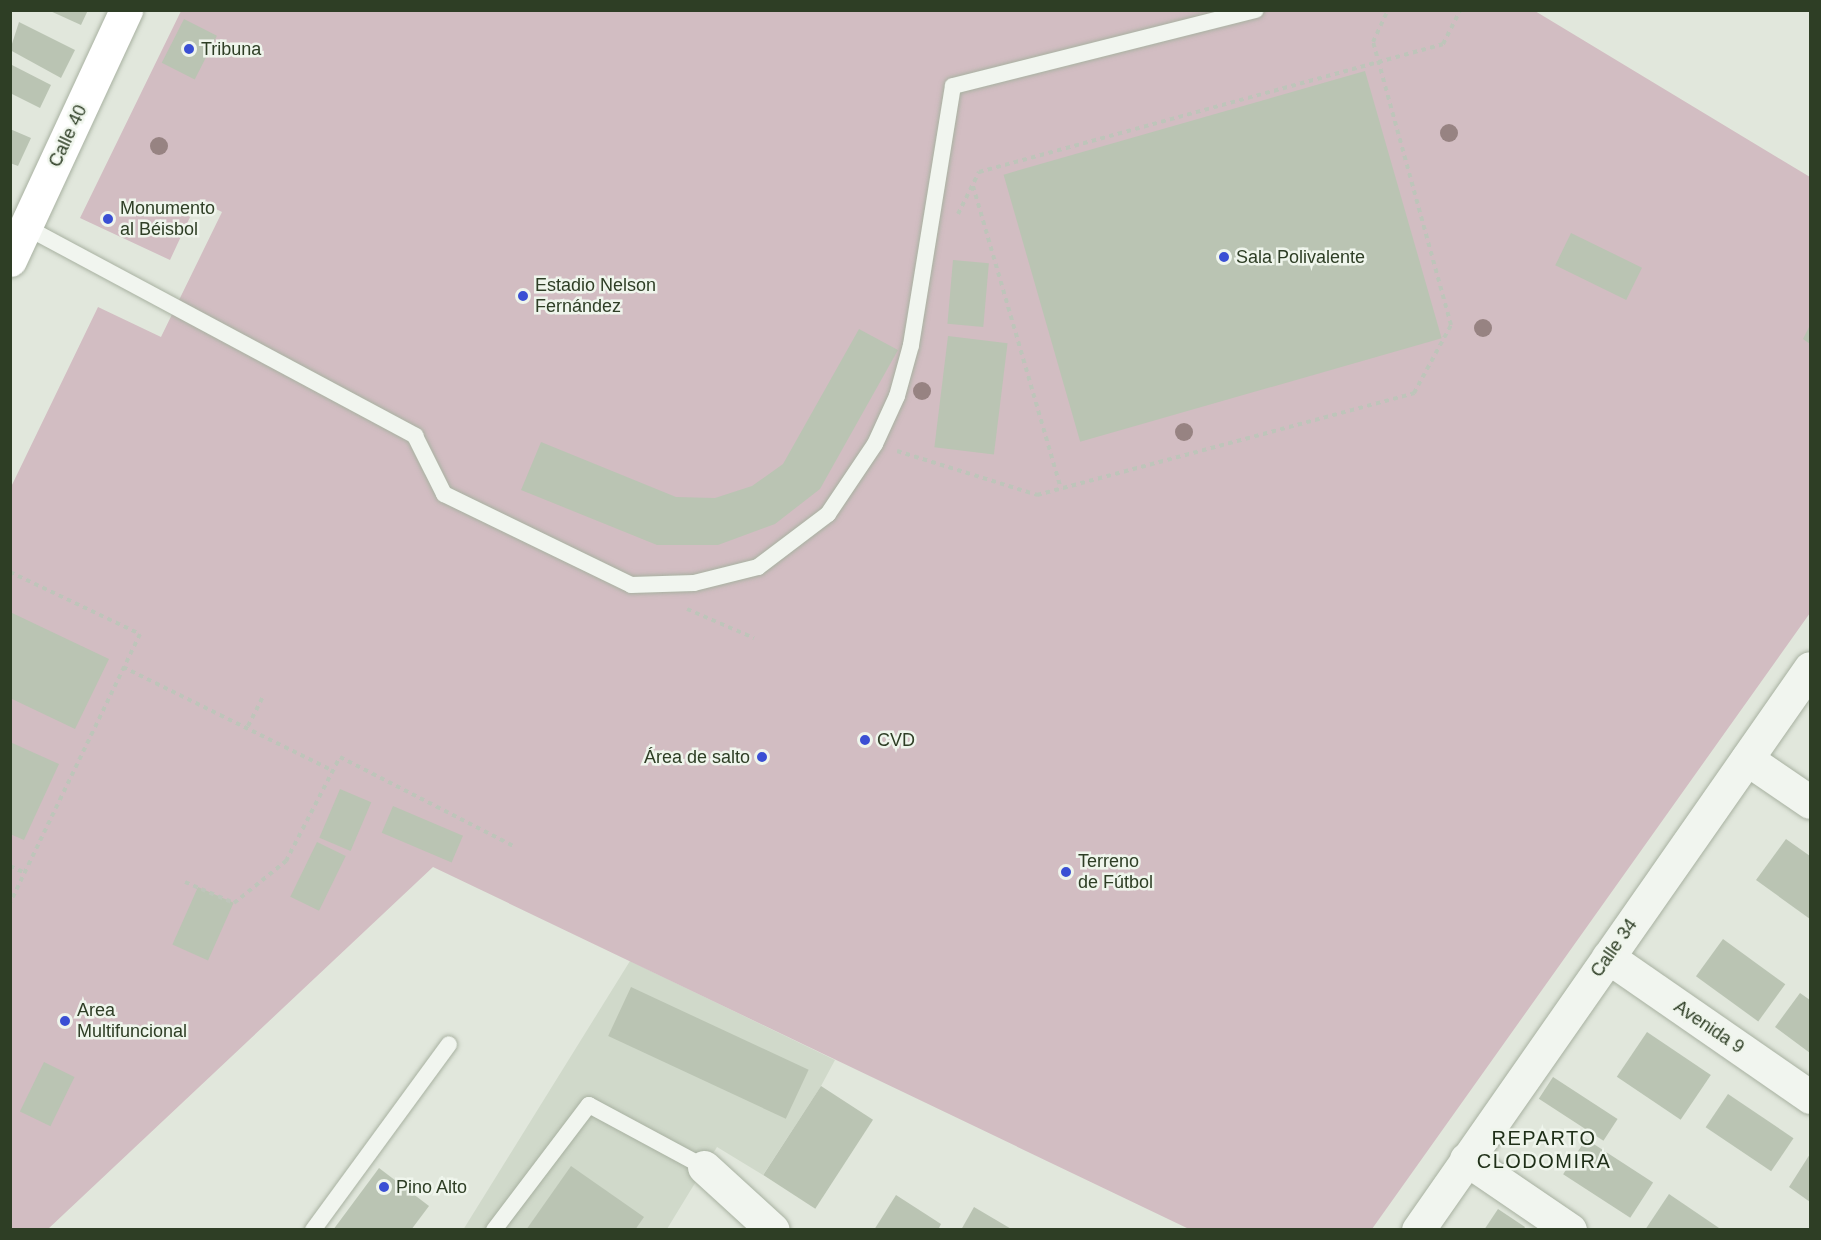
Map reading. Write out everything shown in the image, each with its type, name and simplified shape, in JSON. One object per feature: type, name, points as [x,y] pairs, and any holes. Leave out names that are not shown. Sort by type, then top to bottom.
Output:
[{"type":"main road","name":"Calle 40","points":[[10,260],[126,10]]},
{"type":"street","name":"Calle 34","points":[[1418,1230],[1810,668]]},
{"type":"street","points":[[1747,759],[1810,802]]},
{"type":"street","name":"Avenida 9","points":[[1608,957],[1810,1097]]},
{"type":"street","points":[[1466,1159],[1570,1230]]},
{"type":"street","points":[[704,1167],[773,1230]]},
{"type":"lane","points":[[26,227],[415,436],[444,494],[631,585],[693,583],[758,567],[828,514],[875,444],[897,396],[911,345],[953,86],[1256,10]]},
{"type":"lane","points":[[313,1230],[449,1044]]},
{"type":"lane","points":[[494,1230],[589,1105],[704,1167]]},
{"type":"path","points":[[875,444],[1037,495],[1414,393],[1451,325],[1373,42],[1389,10]]},
{"type":"path","points":[[954,224],[980,172],[1443,44],[1460,10]]},
{"type":"path","points":[[973,185],[1061,488]]},
{"type":"path","points":[[10,572],[140,634],[10,903]]},
{"type":"path","points":[[682,607],[754,638]]},
{"type":"path","points":[[123,667],[248,726],[333,771]]},
{"type":"path","points":[[248,726],[263,696]]},
{"type":"path","points":[[185,882],[234,903],[286,861],[340,757],[513,846]]},
{"type":"path","points":[[10,866],[25,873]]},
{"type":"shaded area","name":"CVD","points":[[181,11],[1535,11],[1810,177],[1810,613],[1372,1229],[1189,1229],[433,867],[48,1229],[11,1229],[10,489],[98,307],[161,337],[222,212],[198,200],[170,260],[80,218]]},
{"type":"shaded area","points":[[630,961],[835,1060],[821,1086],[763,1175],[717,1147],[667,1229],[463,1230]]},
{"type":"building","points":[[48,10],[88,10],[81,25]]},
{"type":"building","name":"Tribuna","points":[[184,19],[217,36],[195,79],[162,63]]},
{"type":"building","points":[[19,22],[75,50],[61,78],[10,50]]},
{"type":"building","points":[[10,64],[51,85],[40,108],[10,93]]},
{"type":"building","name":"Sala Polivalente","points":[[1365,71],[1442,338],[1080,442],[1004,175]]},
{"type":"building","points":[[10,129],[31,138],[18,166],[10,163]]},
{"type":"building","points":[[1571,233],[1642,268],[1626,300],[1555,265]]},
{"type":"building","points":[[953,260],[989,263],[983,327],[947,324]]},
{"type":"building","points":[[1810,325],[1810,344],[1803,339]]},
{"type":"building","points":[[859,329],[898,350],[820,489],[775,524],[718,545],[657,545],[521,490],[541,442],[676,497],[715,498],[752,486],[783,464]]},
{"type":"building","points":[[948,336],[1008,343],[994,454],[934,447]]},
{"type":"building","points":[[10,612],[109,659],[75,729],[10,698]]},
{"type":"building","points":[[10,742],[59,764],[24,840],[10,834]]},
{"type":"building","points":[[340,789],[371,802],[351,851],[319,838]]},
{"type":"building","points":[[393,806],[463,836],[452,862],[382,833]]},
{"type":"building","points":[[1786,839],[1810,856],[1810,919],[1756,880]]},
{"type":"building","points":[[317,842],[346,856],[319,911],[290,897]]},
{"type":"building","points":[[198,887],[234,903],[208,960],[172,945]]},
{"type":"building","points":[[1723,939],[1785,984],[1758,1021],[1696,976]]},
{"type":"building","points":[[631,987],[809,1070],[786,1119],[608,1036]]},
{"type":"building","points":[[1800,993],[1810,1000],[1810,1053],[1775,1027]]},
{"type":"building","points":[[1647,1032],[1711,1075],[1681,1120],[1617,1077]]},
{"type":"building","points":[[44,1062],[75,1077],[50,1126],[20,1111]]},
{"type":"building","points":[[1553,1077],[1618,1119],[1603,1141],[1539,1099]]},
{"type":"building","points":[[821,1086],[873,1120],[815,1209],[763,1175]]},
{"type":"building","points":[[1728,1094],[1793,1138],[1771,1171],[1706,1127]]},
{"type":"building","points":[[1586,1139],[1653,1183],[1630,1218],[1563,1174]]},
{"type":"building","points":[[1810,1154],[1810,1202],[1789,1187]]},
{"type":"building","points":[[571,1166],[644,1217],[635,1230],[526,1230]]},
{"type":"building","name":"Pino Alto","points":[[379,1168],[429,1206],[411,1230],[333,1230]]},
{"type":"building","points":[[1669,1194],[1722,1230],[1645,1230]]},
{"type":"building","points":[[896,1195],[941,1224],[938,1230],[874,1230]]},
{"type":"building","points":[[974,1207],[1013,1230],[961,1230]]},
{"type":"building","points":[[1498,1209],[1525,1227],[1523,1230],[1484,1230]]},
{"type":"place","name":"Tribuna","points":[[189,49]]},
{"type":"place","name":"Monumento al Béisbol","points":[[108,219]]},
{"type":"place","name":"Sala Polivalente","points":[[1224,257]]},
{"type":"place","name":"Estadio Nelson Fernández","points":[[523,296]]},
{"type":"place","name":"CVD","points":[[865,740]]},
{"type":"place","name":"Área de salto","points":[[762,757]]},
{"type":"place","name":"Terreno de Fútbol","points":[[1066,872]]},
{"type":"place","name":"Area Multifuncional","points":[[65,1021]]},
{"type":"place","name":"Pino Alto","points":[[384,1187]]},
{"type":"district","name":"REPARTO CLODOMIRA","points":[[1544,1150]]}]
